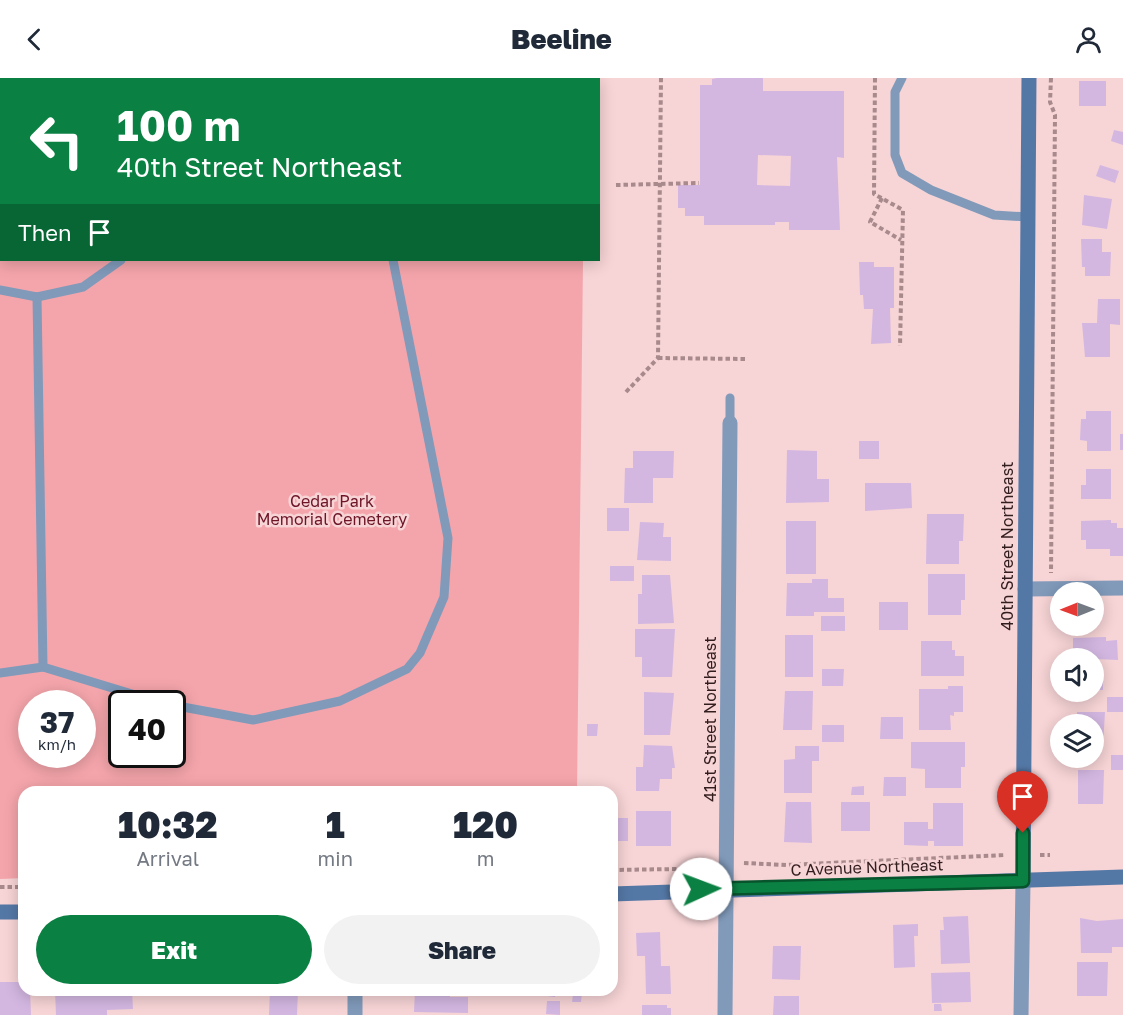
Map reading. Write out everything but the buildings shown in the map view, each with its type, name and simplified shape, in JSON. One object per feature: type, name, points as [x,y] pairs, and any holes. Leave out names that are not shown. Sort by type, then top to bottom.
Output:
[{"type":"street","name":"40th Street Northeast","points":[[1021,1015],[1029,78]]},
{"type":"street","name":"41st Street Northeast","points":[[725,1015],[730,423]]},
{"type":"street","points":[[1025,589],[1123,588]]},
{"type":"street","name":"C Avenue Northeast","points":[[618,894],[1123,877]]},
{"type":"street","points":[[0,912],[18,912]]},
{"type":"street","points":[[355,996],[355,1015]]},
{"type":"lane","points":[[902,78],[895,92],[894,155],[902,173],[932,190],[994,215],[1028,217]]},
{"type":"lane","points":[[0,290],[37,297],[83,287],[120,261]]},
{"type":"lane","points":[[186,708],[253,720],[340,701],[407,669],[420,653],[444,597],[448,538],[393,261]]},
{"type":"lane","points":[[37,297],[43,667]]},
{"type":"lane","points":[[730,398],[730,423]]},
{"type":"lane","points":[[0,673],[43,667],[119,690]]},
{"type":"path","points":[[626,392],[658,358],[662,78]]},
{"type":"path","points":[[875,78],[874,194],[903,210],[900,346]]},
{"type":"path","points":[[1051,78],[1050,102],[1055,115],[1051,577]]},
{"type":"path","points":[[616,185],[699,183]]},
{"type":"path","points":[[882,198],[870,222],[902,240]]},
{"type":"path","points":[[658,358],[745,359]]},
{"type":"path","points":[[745,863],[786,865],[1004,855]]},
{"type":"path","points":[[1041,855],[1050,855]]},
{"type":"path","points":[[618,870],[678,869],[693,864],[714,864]]},
{"type":"path","points":[[0,887],[18,887]]},
{"type":"green space","name":"Cedar Park Memorial Cemetery","points":[[0,261],[583,261],[577,786],[18,786],[18,878],[0,879]]},
{"type":"route","points":[[701,889],[1023,881],[1023,833]]}]
